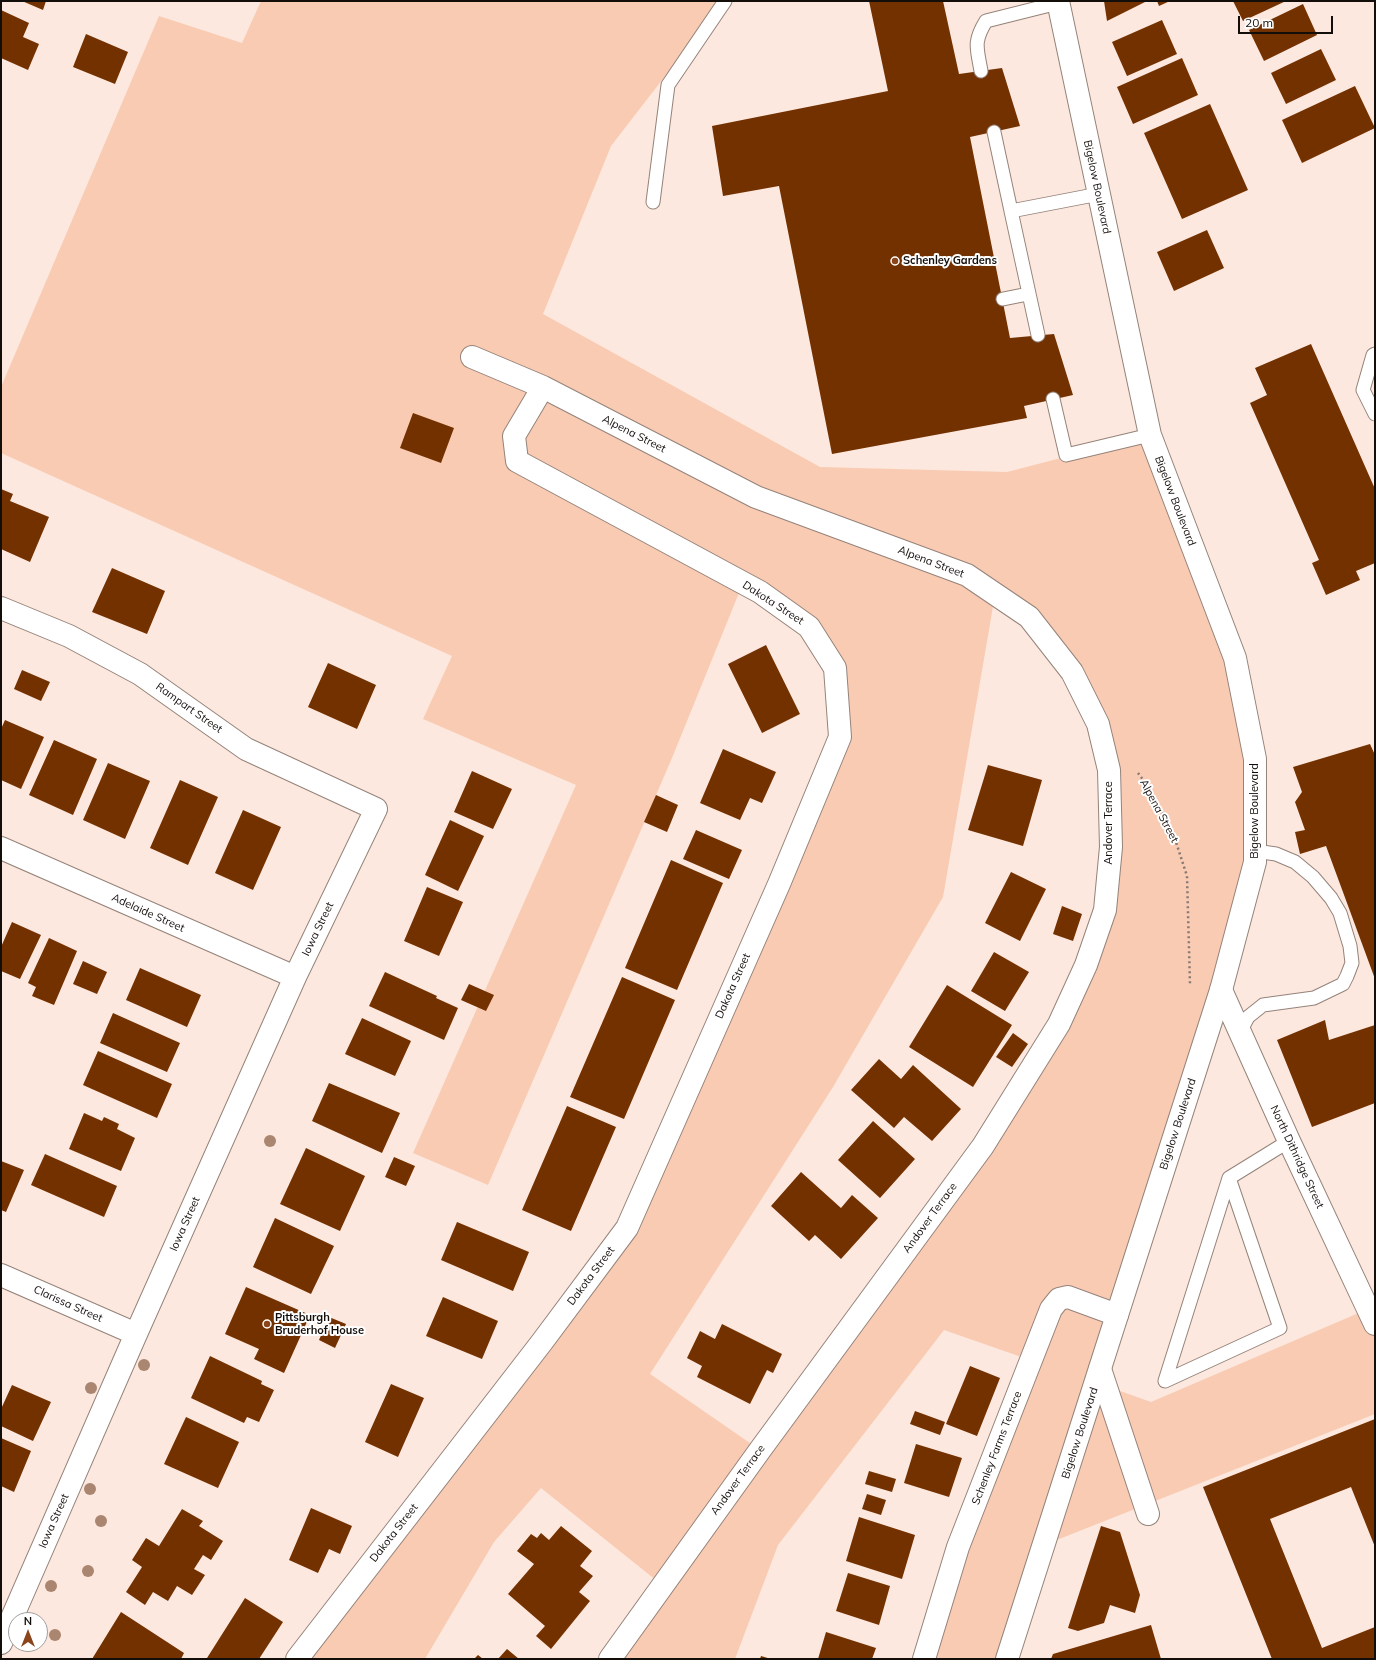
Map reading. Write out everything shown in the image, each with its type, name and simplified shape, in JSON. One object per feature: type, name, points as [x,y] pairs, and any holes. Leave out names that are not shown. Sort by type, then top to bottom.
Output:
[{"type":"street","name":"Bigelow Boulevard","points":[[1006,1659],[1221,990],[1255,862],[1255,759],[1235,658],[1150,435],[1058,2]]},
{"type":"street","name":"Alpena Street","points":[[472,357],[543,387],[756,497],[967,575],[1029,617],[1072,672],[1098,724]]},
{"type":"street","name":"Dakota Street","points":[[297,1659],[542,1342],[627,1228],[779,884],[840,737],[835,668],[809,627],[760,592],[517,460],[514,436],[543,387]]},
{"type":"street","name":"Rampart Street","points":[[1,608],[70,636],[140,674],[246,749],[376,809]]},
{"type":"street","name":"Andover Terrace","points":[[610,1659],[755,1456],[983,1146],[1059,1024],[1086,965],[1105,910],[1111,847],[1109,770],[1098,724]]},
{"type":"street","name":"Iowa Street","points":[[1,1643],[136,1334],[295,977],[376,809]]},
{"type":"street","name":"Adelaide Street","points":[[1,848],[295,977]]},
{"type":"street","name":"North Dithridge Street","points":[[1221,990],[1289,1141],[1375,1324]]},
{"type":"street","name":"Clarissa Street","points":[[1,1275],[136,1334]]},
{"type":"street","name":"Schenley Farms Terrace","points":[[924,1659],[958,1547],[1051,1309],[1059,1299],[1068,1297],[1117,1315]]},
{"type":"street","points":[[1100,1369],[1148,1514]]},
{"type":"lane","points":[[653,202],[668,85],[725,1]]},
{"type":"lane","points":[[981,71],[977,46],[978,34],[986,21],[1058,2]]},
{"type":"lane","points":[[994,132],[1038,335]]},
{"type":"lane","points":[[1010,211],[1099,194]]},
{"type":"lane","points":[[1003,300],[1028,294]]},
{"type":"lane","points":[[1375,354],[1373,355],[1363,390],[1375,414]]},
{"type":"lane","points":[[1053,400],[1066,455],[1150,435]]},
{"type":"lane","points":[[1240,1032],[1248,1017],[1263,1005],[1314,998],[1343,984],[1352,963],[1350,946],[1340,913],[1331,898],[1313,877],[1295,862],[1276,854],[1255,851]]},
{"type":"lane","points":[[1229,1178],[1280,1328],[1165,1381],[1229,1178],[1289,1141]]},
{"type":"path","name":"Alpena Street","points":[[1137,773],[1147,785],[1174,836],[1187,876],[1190,984]]},
{"type":"shaded area","points":[[261,1],[723,1],[611,146],[543,314],[820,467],[1007,472],[1150,435],[1235,658],[1255,862],[1106,1386],[1151,1402],[1368,1309],[1375,1324],[1375,1414],[1044,1545],[1007,1659],[924,1659],[1030,1360],[944,1330],[778,1545],[735,1659],[610,1659],[662,1585],[541,1488],[494,1542],[425,1659],[297,1659],[627,1228],[830,760],[835,668],[809,627],[743,583],[672,758],[488,1185],[413,1153],[576,785],[423,719],[452,656],[1,453],[1,387],[159,16],[242,43]],"holes":[[[995,595],[1072,672],[1109,770],[1105,910],[1059,1024],[760,1450],[650,1374],[833,1087],[943,897]]]},
{"type":"building","points":[[22,1],[46,1],[43,10]]},
{"type":"building","name":"Schenley Gardens","points":[[869,1],[943,1],[959,74],[1002,68],[1020,126],[970,137],[1010,338],[1054,334],[1073,395],[1024,406],[1027,418],[832,454],[779,186],[723,196],[712,126],[888,91]]},
{"type":"building","points":[[1104,1],[1147,1],[1107,21]]},
{"type":"building","points":[[1157,1],[1170,1],[1159,6]]},
{"type":"building","points":[[1233,1],[1286,1],[1243,21]]},
{"type":"building","points":[[1303,4],[1317,35],[1264,61],[1249,30]]},
{"type":"building","points":[[1,10],[29,23],[23,37],[39,44],[28,70],[1,58]]},
{"type":"building","points":[[1162,20],[1177,54],[1127,76],[1112,42]]},
{"type":"building","points":[[86,34],[128,52],[115,84],[73,67]]},
{"type":"building","points":[[1321,49],[1336,80],[1286,104],[1271,73]]},
{"type":"building","points":[[1182,58],[1198,95],[1133,124],[1117,87]]},
{"type":"building","points":[[1355,86],[1375,128],[1302,163],[1282,120]]},
{"type":"building","points":[[1210,104],[1248,190],[1182,219],[1144,133]]},
{"type":"building","points":[[1207,230],[1224,268],[1174,291],[1157,252]]},
{"type":"building","points":[[1311,344],[1375,489],[1375,563],[1356,571],[1360,580],[1326,595],[1312,563],[1319,560],[1250,403],[1267,395],[1255,368]]},
{"type":"building","points":[[413,413],[454,428],[441,463],[400,448]]},
{"type":"building","points":[[1,489],[13,494],[10,501],[49,517],[30,562],[1,549]]},
{"type":"building","points":[[112,568],[165,591],[147,634],[92,612]]},
{"type":"building","points":[[766,645],[800,714],[762,733],[728,664]]},
{"type":"building","points":[[328,663],[376,685],[357,729],[308,707]]},
{"type":"building","points":[[22,670],[50,682],[41,701],[14,689]]},
{"type":"building","points":[[5,720],[44,737],[21,789],[1,780],[1,729]]},
{"type":"building","points":[[54,740],[97,759],[73,815],[29,795]]},
{"type":"building","points":[[1370,744],[1375,755],[1375,979],[1326,846],[1300,854],[1295,832],[1305,830],[1295,802],[1302,792],[1293,767]]},
{"type":"building","points":[[723,749],[776,772],[762,803],[750,798],[740,820],[700,803]]},
{"type":"building","points":[[108,763],[150,781],[125,839],[83,820]]},
{"type":"building","points":[[988,765],[1042,780],[1023,846],[968,830]]},
{"type":"building","points":[[472,771],[512,789],[493,829],[454,812]]},
{"type":"building","points":[[180,780],[218,797],[188,865],[150,848]]},
{"type":"building","points":[[656,795],[678,805],[667,832],[644,822]]},
{"type":"building","points":[[243,810],[281,827],[253,890],[215,873]]},
{"type":"building","points":[[450,820],[484,836],[458,891],[425,875]]},
{"type":"building","points":[[696,830],[742,850],[729,879],[683,859]]},
{"type":"building","points":[[671,860],[723,883],[677,990],[625,968]]},
{"type":"building","points":[[1011,872],[1046,889],[1020,941],[985,923]]},
{"type":"building","points":[[427,887],[463,902],[439,956],[404,941]]},
{"type":"building","points":[[1062,906],[1082,914],[1073,941],[1053,934]]},
{"type":"building","points":[[12,922],[41,935],[20,979],[1,971],[1,947]]},
{"type":"building","points":[[49,938],[77,951],[54,1005],[32,996],[36,987],[28,983]]},
{"type":"building","points":[[994,952],[1029,972],[1005,1011],[971,991]]},
{"type":"building","points":[[83,961],[107,972],[97,994],[73,984]]},
{"type":"building","points":[[140,968],[201,995],[187,1027],[126,1000]]},
{"type":"building","points":[[385,972],[437,996],[436,998],[458,1008],[444,1040],[369,1006]]},
{"type":"building","points":[[622,977],[675,1000],[624,1119],[570,1097]]},
{"type":"building","points":[[469,984],[494,995],[486,1011],[461,1000]]},
{"type":"building","points":[[947,985],[1012,1025],[973,1087],[909,1047]]},
{"type":"building","points":[[113,1013],[180,1043],[167,1072],[100,1043]]},
{"type":"building","points":[[362,1018],[411,1041],[395,1076],[345,1054]]},
{"type":"building","points":[[1325,1020],[1329,1040],[1375,1025],[1375,1103],[1312,1127],[1277,1040]]},
{"type":"building","points":[[1013,1033],[1028,1044],[1012,1067],[996,1057]]},
{"type":"building","points":[[98,1051],[172,1084],[157,1118],[83,1085]]},
{"type":"building","points":[[879,1059],[901,1079],[913,1065],[961,1109],[932,1141],[904,1117],[894,1128],[851,1090]]},
{"type":"building","points":[[329,1083],[400,1113],[382,1153],[312,1121]]},
{"type":"building","points":[[567,1106],[616,1127],[571,1231],[522,1210]]},
{"type":"building","points":[[84,1113],[102,1121],[104,1117],[119,1124],[117,1129],[135,1138],[121,1171],[69,1149]]},
{"type":"building","points":[[873,1121],[915,1159],[880,1198],[838,1160]]},
{"type":"building","points":[[306,1148],[365,1176],[340,1231],[280,1204]]},
{"type":"building","points":[[45,1154],[117,1186],[104,1217],[31,1185]]},
{"type":"building","points":[[394,1157],[415,1166],[406,1186],[385,1177]]},
{"type":"building","points":[[1,1161],[24,1170],[6,1212],[1,1210]]},
{"type":"building","points":[[801,1172],[841,1208],[852,1195],[878,1218],[841,1259],[815,1235],[809,1241],[771,1206]]},
{"type":"building","points":[[275,1218],[334,1246],[311,1294],[253,1267]]},
{"type":"building","points":[[457,1222],[529,1252],[513,1291],[441,1260]]},
{"type":"building","name":"Pittsburgh Bruderhof House","points":[[246,1287],[310,1315],[284,1373],[254,1359],[259,1349],[225,1334]]},
{"type":"building","points":[[443,1297],[498,1321],[482,1359],[426,1336]]},
{"type":"building","points":[[329,1317],[346,1324],[335,1348],[319,1340]]},
{"type":"building","points":[[722,1324],[782,1354],[773,1373],[767,1370],[750,1404],[697,1377],[702,1366],[687,1358],[700,1331],[715,1339]]},
{"type":"building","points":[[210,1356],[262,1381],[261,1384],[274,1390],[259,1422],[247,1417],[244,1423],[191,1398]]},
{"type":"building","points":[[970,1366],[1000,1378],[977,1436],[946,1424]]},
{"type":"building","points":[[391,1384],[424,1398],[398,1457],[365,1442]]},
{"type":"building","points":[[12,1385],[51,1402],[33,1441],[1,1426],[1,1409]]},
{"type":"building","points":[[915,1411],[945,1422],[940,1435],[910,1424]]},
{"type":"building","points":[[186,1417],[239,1442],[218,1488],[164,1464]]},
{"type":"building","points":[[1375,1419],[1375,1547],[1351,1487],[1270,1519],[1322,1648],[1375,1627],[1375,1659],[1272,1659],[1203,1487]]},
{"type":"building","points":[[1,1438],[31,1451],[14,1492],[1,1486]]},
{"type":"building","points":[[916,1444],[962,1458],[949,1497],[904,1483]]},
{"type":"building","points":[[869,1471],[896,1479],[892,1492],[865,1484]]},
{"type":"building","points":[[867,1494],[886,1500],[881,1515],[862,1509]]},
{"type":"building","points":[[311,1508],[352,1526],[340,1554],[329,1549],[318,1573],[289,1560]]},
{"type":"building","points":[[182,1509],[203,1521],[199,1526],[223,1541],[211,1560],[203,1555],[194,1569],[205,1575],[192,1595],[177,1586],[168,1601],[153,1592],[145,1605],[126,1592],[142,1567],[132,1560],[146,1538],[159,1546]]},
{"type":"building","points":[[859,1517],[915,1535],[902,1579],[846,1561]]},
{"type":"building","points":[[561,1526],[592,1551],[580,1566],[593,1576],[579,1592],[590,1601],[551,1649],[536,1636],[545,1626],[508,1594],[534,1564],[517,1551],[531,1534],[537,1538],[541,1533],[549,1540]]},
{"type":"building","points":[[1101,1526],[1120,1532],[1140,1595],[1135,1613],[1110,1605],[1104,1623],[1078,1631],[1068,1628]]},
{"type":"building","points":[[848,1573],[890,1586],[879,1625],[836,1611]]},
{"type":"building","points":[[245,1598],[283,1622],[259,1659],[207,1658]]},
{"type":"building","points":[[121,1612],[184,1653],[181,1659],[92,1659]]},
{"type":"building","points":[[1151,1625],[1161,1659],[1051,1659],[1053,1654]]},
{"type":"building","points":[[826,1632],[876,1648],[872,1659],[818,1659]]},
{"type":"building","points":[[507,1649],[519,1659],[498,1659]]},
{"type":"building","points":[[478,1655],[483,1659],[474,1659]]},
{"type":"building","points":[[761,1656],[771,1659],[760,1659]]},
{"type":"place","name":"Schenley Gardens","points":[[895,261]]},
{"type":"place","name":"Pittsburgh Bruderhof House","points":[[267,1324]]}]
